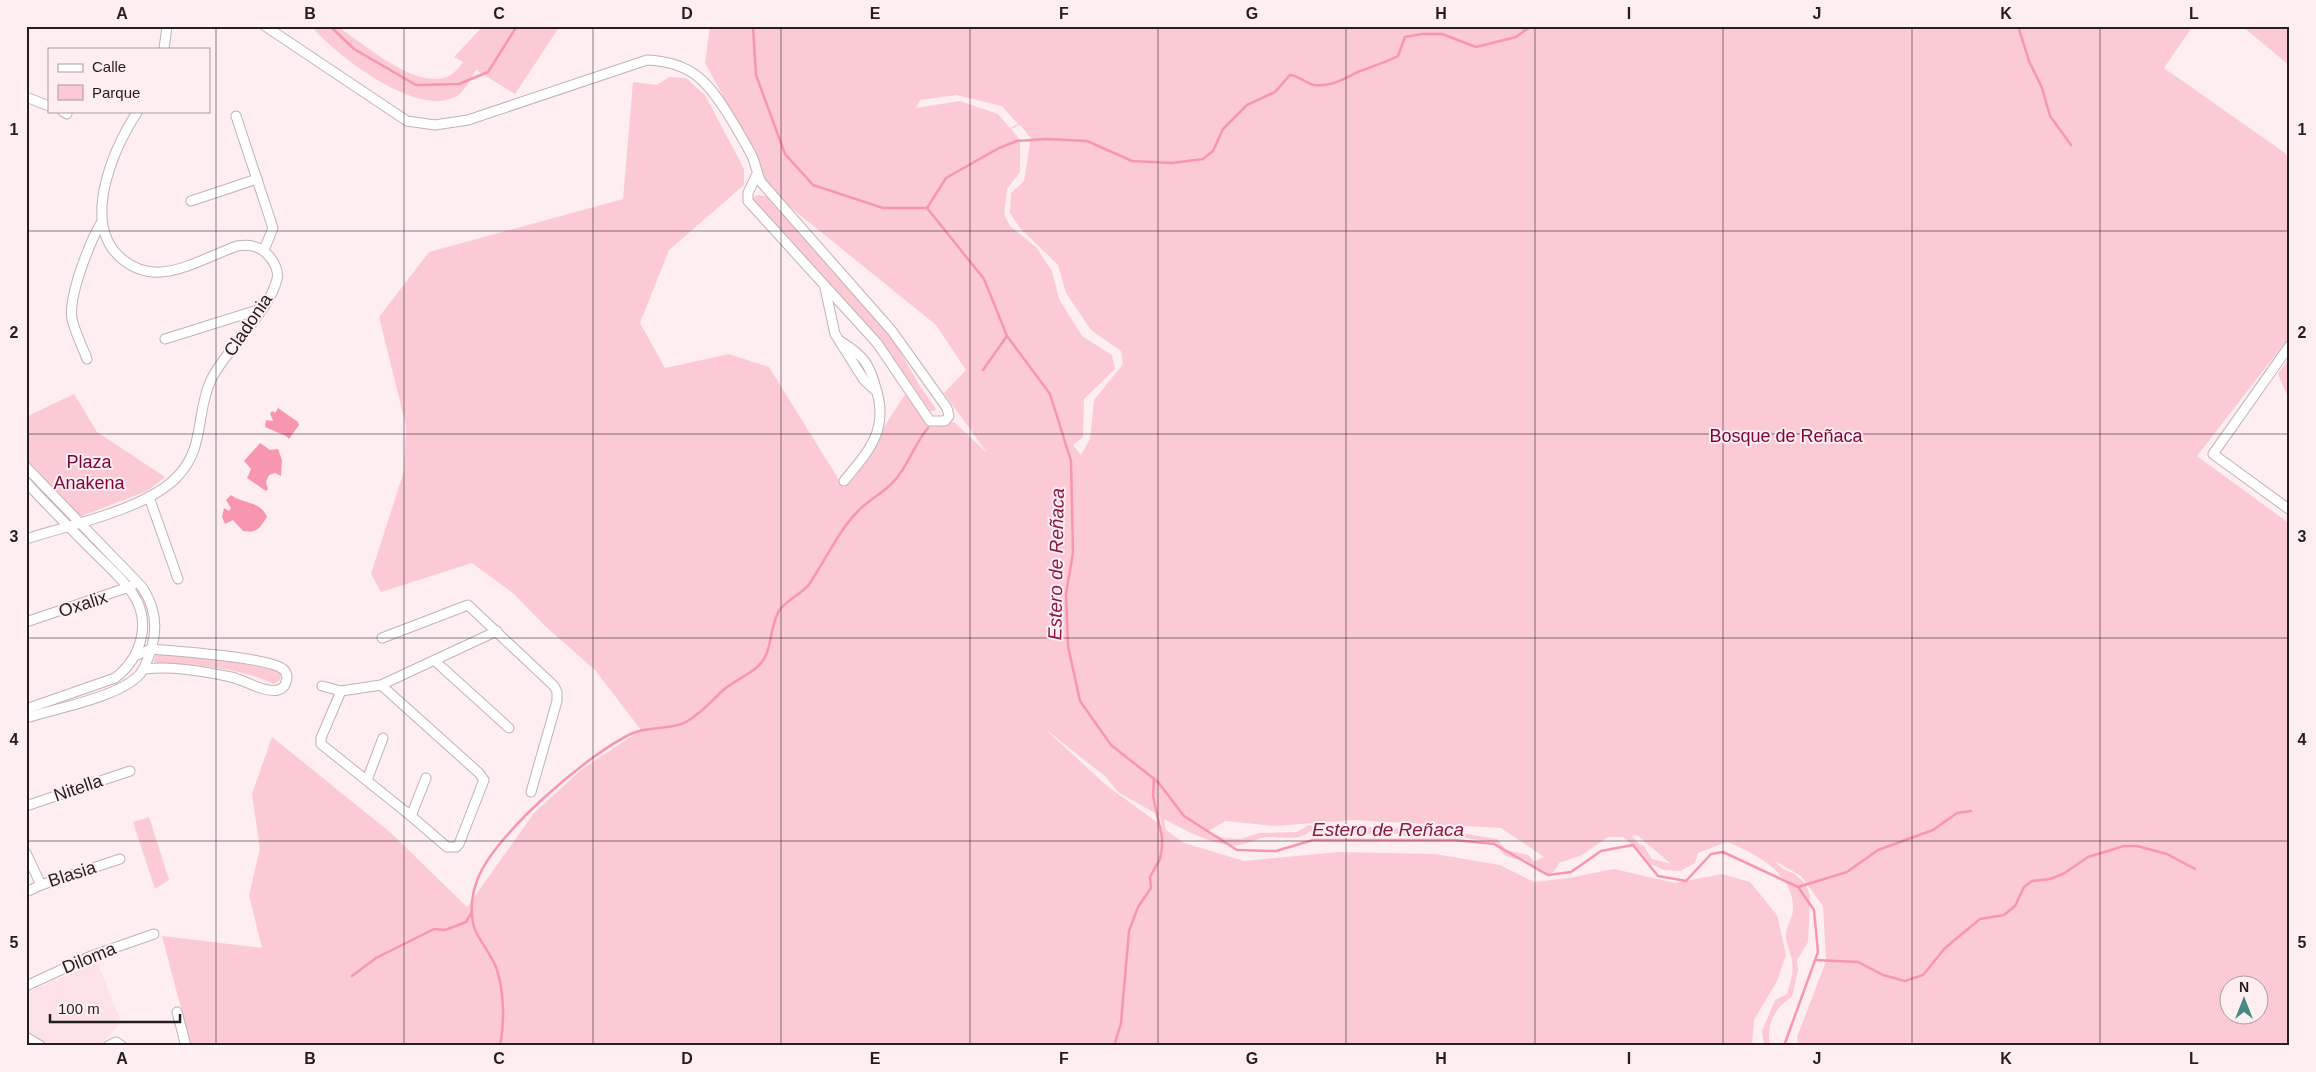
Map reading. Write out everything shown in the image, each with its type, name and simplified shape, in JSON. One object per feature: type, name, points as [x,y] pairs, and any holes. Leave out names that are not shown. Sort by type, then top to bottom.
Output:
[{"type":"street","points":[[164,48],[167,26]]},
{"type":"street","points":[[264,26],[392,112],[407,121],[425,124],[446,124],[468,120],[647,60],[658,61],[689,70],[701,78],[714,92],[753,158],[757,174],[769,192],[892,332],[946,408],[949,416],[945,421],[930,421],[877,343],[825,288],[748,201],[748,193],[757,174]]},
{"type":"street","points":[[26,97],[48,106]]},
{"type":"street","points":[[138,112],[113,162],[104,197],[102,223],[106,237],[118,256],[131,266],[147,271],[171,271],[242,245],[254,246],[264,250],[273,228],[236,116]]},
{"type":"street","points":[[191,200],[256,179]]},
{"type":"street","points":[[748,193],[769,192]]},
{"type":"street","points":[[87,359],[72,318],[72,306],[92,241],[102,223]]},
{"type":"street","name":"Cladonia","points":[[26,539],[149,497],[171,483],[190,460],[198,442],[206,395],[212,378],[261,309],[277,279],[274,263],[264,250]]},
{"type":"street","points":[[825,288],[833,329],[856,368],[877,392],[882,412],[876,438],[844,481]]},
{"type":"street","points":[[165,339],[261,309]]},
{"type":"street","points":[[830,315],[837,312],[849,313]]},
{"type":"street","points":[[2290,345],[2213,454],[2290,510]]},
{"type":"street","points":[[26,467],[139,582],[148,597],[155,617],[155,634],[144,669],[130,682],[109,692],[26,718]]},
{"type":"street","points":[[26,482],[129,588],[138,603],[143,621],[142,639],[135,656],[121,674],[108,682],[26,709]]},
{"type":"street","points":[[149,497],[178,579]]},
{"type":"street","name":"Oxalix","points":[[26,622],[129,588],[139,582]]},
{"type":"street","points":[[382,638],[464,604],[471,605],[557,692],[531,792]]},
{"type":"street","points":[[322,686],[341,691],[381,685],[497,630]]},
{"type":"street","points":[[135,656],[151,649],[183,651],[275,665],[284,670],[287,680],[284,686],[278,690],[265,689],[232,678],[177,668],[144,669]]},
{"type":"street","points":[[177,668],[176,658],[183,651]]},
{"type":"street","points":[[435,661],[509,728]]},
{"type":"street","points":[[341,691],[321,738],[321,744],[412,816],[447,847],[456,848],[460,844],[484,780],[479,773],[381,685]]},
{"type":"street","points":[[367,780],[383,738]]},
{"type":"street","name":"Nitella","points":[[26,806],[130,771]]},
{"type":"street","points":[[412,816],[426,778]]},
{"type":"street","points":[[26,853],[41,885]]},
{"type":"street","name":"Blasia","points":[[26,892],[41,885],[120,859]]},
{"type":"street","name":"Diloma","points":[[26,986],[91,956],[154,934]]},
{"type":"street","points":[[177,1012],[186,1046]]},
{"type":"street","points":[[26,1037],[41,1046]]},
{"type":"shaded area","points":[[278,408],[298,422],[299,425],[289,439],[265,427],[266,420],[273,421],[270,413],[273,411],[275,413]]},
{"type":"shaded area","points":[[260,443],[270,450],[278,449],[282,460],[281,476],[275,473],[269,475],[266,482],[268,489],[266,491],[247,478],[251,469],[244,461]]},
{"type":"shaded area","points":[[231,495],[261,508],[267,517],[258,529],[243,531],[233,520],[225,524],[222,517],[224,508],[229,511],[231,508],[226,500]]},
{"type":"shaded area","points":[[97,962],[121,1022],[100,1046],[52,1046],[26,1030],[26,993]]},
{"type":"green space","points":[[329,25],[338,27],[390,63],[421,77],[436,79],[453,74],[463,62],[454,57],[483,26],[560,26],[515,94],[476,70],[458,95],[438,101],[419,98],[398,91],[377,80],[338,52],[311,26]]},
{"type":"green space","name":"Bosque de Reñaca","points":[[710,26],[2193,26],[2164,68],[2285,153],[2290,162],[2290,336],[2197,456],[2290,524],[2290,1046],[1798,1046],[1797,1037],[1826,961],[1823,906],[1801,876],[1773,860],[1805,883],[1810,895],[1808,942],[1797,960],[1798,970],[1792,997],[1780,1006],[1776,1012],[1770,1024],[1770,1046],[1764,1046],[1762,1031],[1775,1000],[1787,994],[1791,978],[1792,961],[1786,938],[1793,912],[1792,896],[1780,875],[1771,866],[1749,852],[1727,842],[1698,853],[1695,863],[1680,871],[1664,870],[1650,864],[1641,852],[1623,837],[1608,837],[1582,855],[1559,863],[1551,874],[1546,875],[1538,871],[1525,859],[1515,859],[1504,855],[1496,845],[1490,842],[1465,838],[1421,835],[1409,837],[1393,833],[1366,834],[1349,832],[1330,835],[1310,831],[1301,836],[1291,838],[1265,837],[1239,845],[1230,845],[1200,837],[1164,819],[1166,830],[1184,843],[1244,861],[1339,852],[1435,854],[1500,865],[1534,882],[1569,878],[1614,869],[1675,883],[1722,874],[1750,882],[1777,915],[1786,955],[1777,981],[1754,1020],[1752,1046],[191,1046],[162,936],[262,948],[249,895],[260,849],[252,794],[272,737],[391,833],[467,907],[534,813],[581,770],[641,730],[595,670],[545,626],[514,594],[472,563],[381,592],[371,574],[404,471],[406,426],[379,317],[429,252],[623,199],[633,82],[657,85],[669,77],[686,78],[705,95],[744,169],[744,185],[669,250],[640,323],[665,368],[729,354],[769,367],[844,488],[906,393],[935,427],[954,422],[987,453],[944,393],[966,370],[936,325],[774,194],[754,165],[733,114],[705,63]],"holes":[[[956,95],[1002,106],[1018,124],[1010,128],[998,114],[960,101],[916,108],[920,100]],[[1020,125],[1031,138],[1024,181],[1011,193],[1010,213],[1020,228],[1058,265],[1066,293],[1091,330],[1121,351],[1123,364],[1094,400],[1090,439],[1081,455],[1073,445],[1083,437],[1084,399],[1115,369],[1112,355],[1082,336],[1059,299],[1052,271],[1036,247],[1010,226],[1004,214],[1007,189],[1020,172],[1020,140],[1011,129]],[[1044,728],[1106,777],[1118,792],[1160,816],[1162,826],[1106,785]],[[1352,820],[1501,828],[1544,857],[1534,861],[1528,855],[1506,850],[1497,839],[1443,830],[1407,832],[1393,827],[1329,830],[1309,825],[1297,832],[1259,833],[1240,839],[1224,838],[1207,832],[1225,821],[1274,826]],[[1637,835],[1671,864],[1652,859],[1644,846],[1639,844],[1632,836]]]},
{"type":"green space","points":[[2242,26],[2290,26],[2290,66]]},
{"type":"green space","points":[[758,195],[769,199],[890,334],[918,383],[936,409],[934,411],[930,411],[881,340],[754,202],[754,197]]},
{"type":"green space","points":[[2290,357],[2290,402],[2278,374]]},
{"type":"green space","name":"Plaza Anakena","points":[[74,394],[97,432],[165,477],[147,491],[79,517],[26,462],[26,417]]},
{"type":"green space","points":[[156,653],[219,659],[277,670],[281,675],[280,680],[274,684],[231,670],[156,663],[154,661]]},
{"type":"green space","points":[[149,817],[169,880],[155,889],[133,822]]},
{"type":"waterway","name":"Estero de Reñaca","points":[[330,26],[354,49],[416,85],[459,84],[488,72],[517,26]]},
{"type":"waterway","name":"Estero de Reñaca","points":[[753,26],[756,75],[785,154],[813,185],[883,208],[927,208],[984,279],[1007,336],[1050,394],[1071,461],[1073,553],[1066,594],[1068,646],[1080,701],[1111,745],[1158,782],[1184,816],[1237,850],[1276,851],[1313,840],[1455,840],[1494,844],[1548,875],[1571,872],[1601,851],[1633,845],[1658,876],[1686,881],[1711,854],[1723,852],[1798,887],[1814,910],[1818,952],[1784,1046]]},
{"type":"waterway","points":[[927,208],[946,178],[999,148],[1017,141],[1046,139],[1087,141],[1132,161],[1172,163],[1203,159],[1213,151],[1223,129],[1247,105],[1275,92],[1290,75],[1314,85],[1326,85],[1398,56],[1405,37],[1422,34],[1442,34],[1476,47],[1516,37],[1531,26]]},
{"type":"waterway","points":[[2018,26],[2029,61],[2042,88],[2050,116],[2071,145]]},
{"type":"waterway","points":[[983,370],[1007,336]]},
{"type":"waterway","points":[[500,1046],[503,1006],[499,976],[494,963],[474,928],[472,915],[472,900],[475,887],[486,862],[522,819],[544,797],[593,758],[633,733],[686,722],[700,712],[725,688],[756,668],[766,656],[773,626],[779,611],[786,603],[807,587],[852,518],[862,507],[895,481],[928,428]]},
{"type":"waterway","points":[[1114,1046],[1121,1023],[1129,931],[1138,907],[1151,888],[1150,877],[1160,859],[1162,847],[1162,837],[1153,796],[1154,779]]},
{"type":"waterway","points":[[1798,887],[1847,872],[1878,850],[1933,830],[1957,813],[1971,811]]},
{"type":"waterway","points":[[1816,960],[1858,962],[1883,975],[1905,981],[1923,975],[1945,948],[1980,919],[2004,915],[2015,906],[2024,887],[2032,881],[2050,879],[2063,874],[2088,857],[2124,846],[2137,846],[2167,854],[2195,869]]},
{"type":"waterway","points":[[352,976],[376,958],[434,929],[445,930],[466,922],[472,912]]}]
